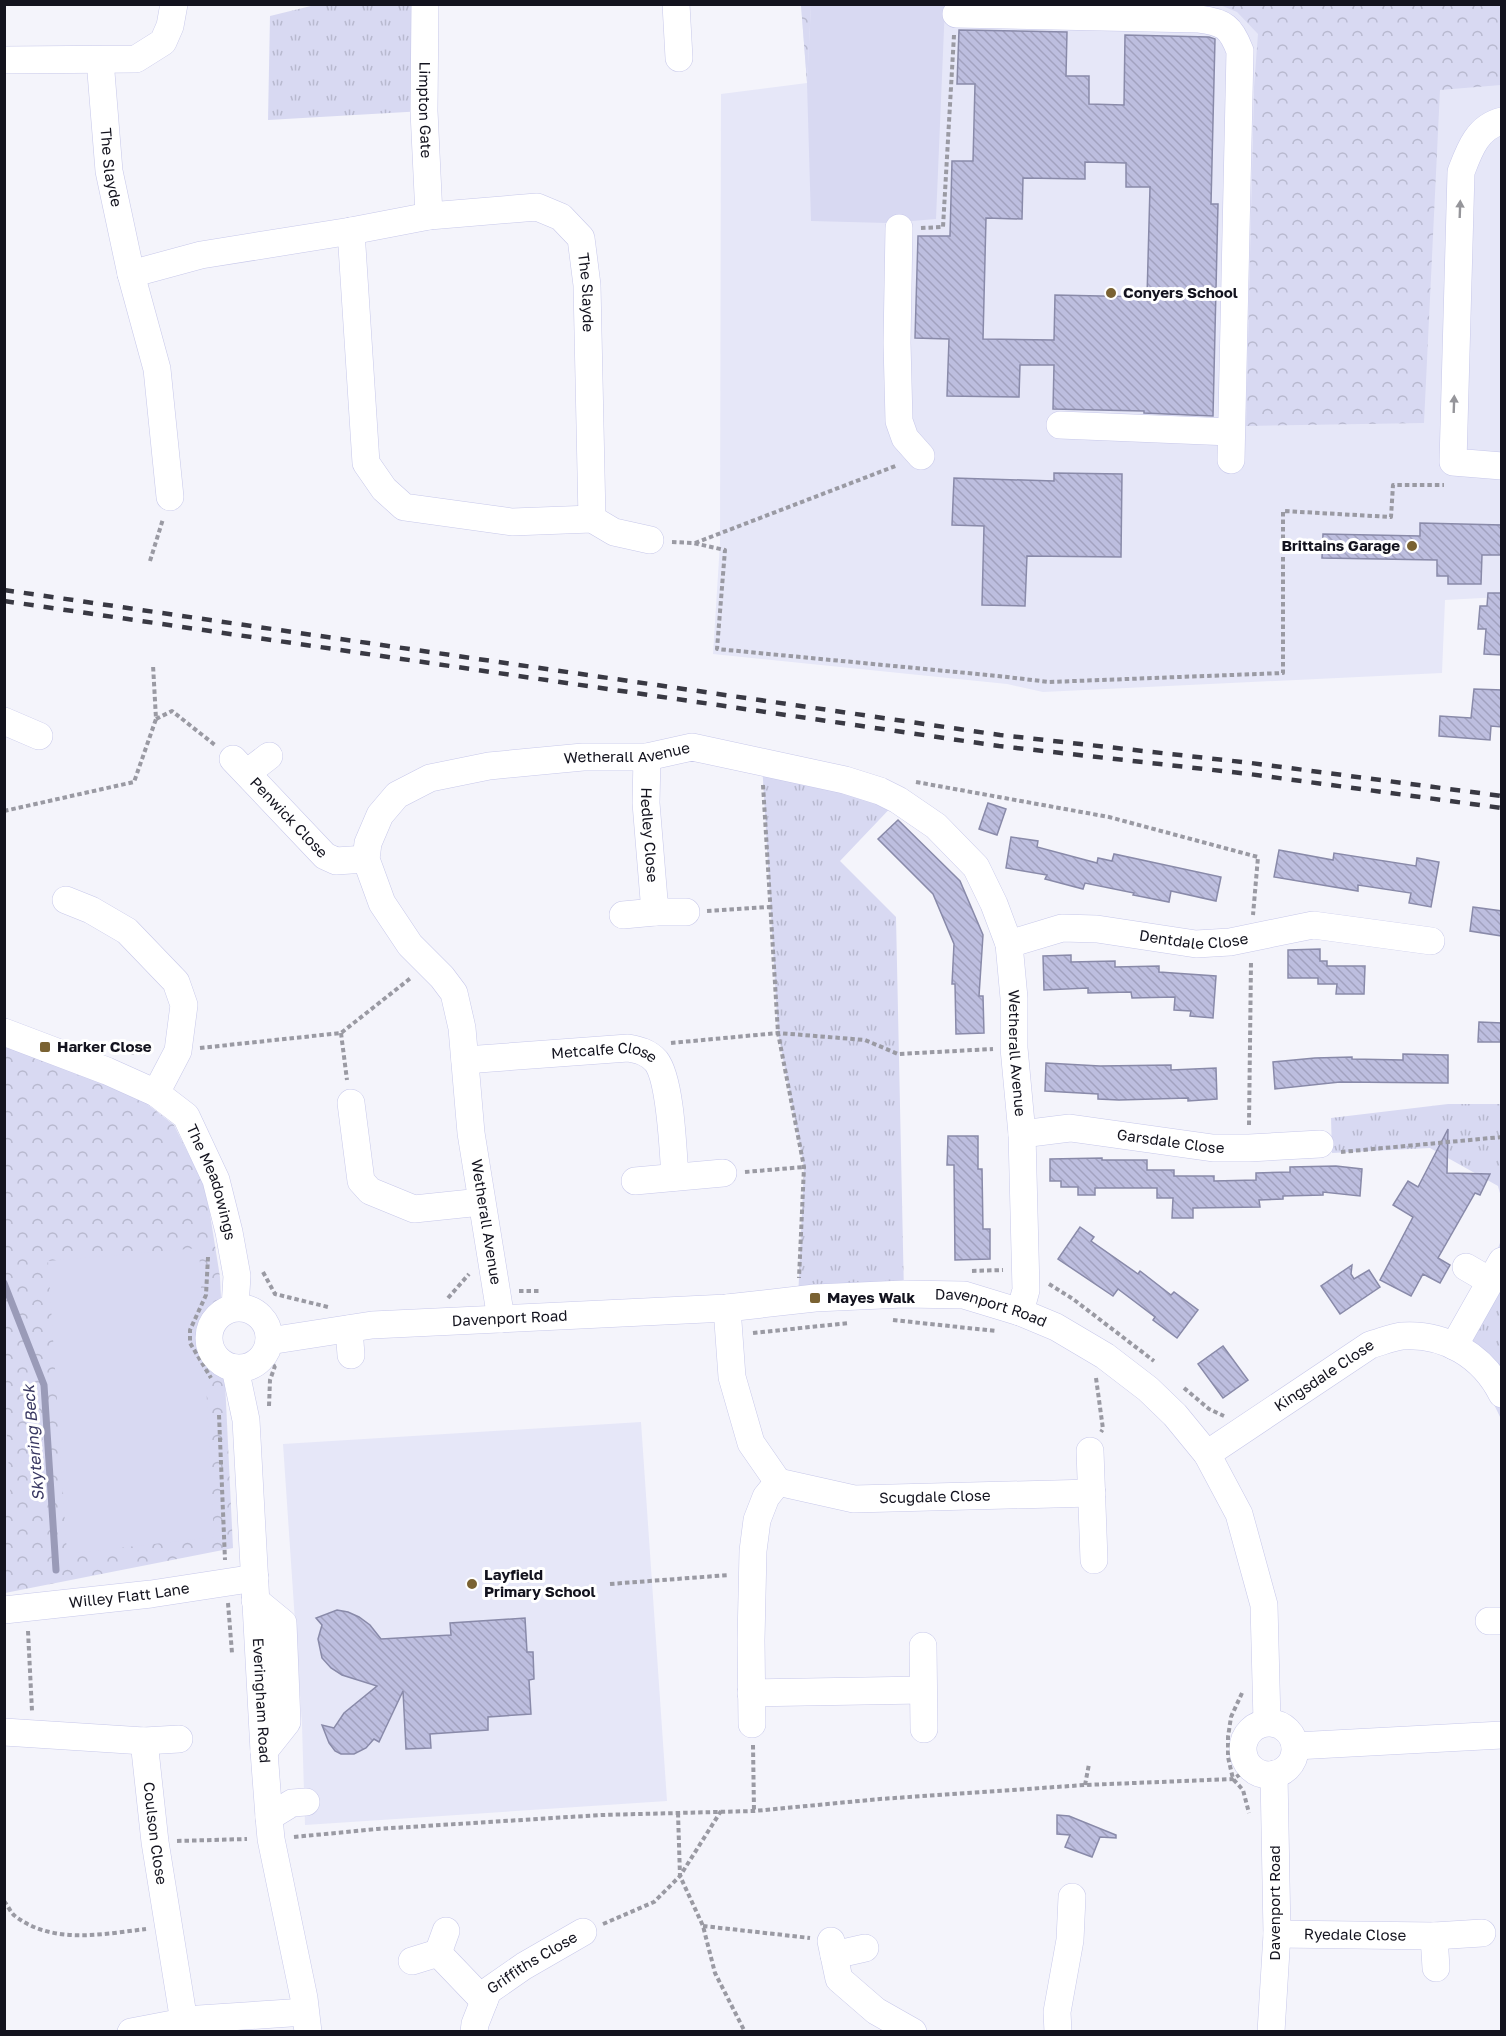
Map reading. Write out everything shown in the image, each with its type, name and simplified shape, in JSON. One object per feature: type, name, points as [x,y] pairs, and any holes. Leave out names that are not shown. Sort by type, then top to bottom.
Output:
[{"type":"street","points":[[4,60],[136,59],[163,42],[170,26],[174,4]]},
{"type":"street","name":"Limpton Gate","points":[[425,4],[424,111],[429,216]]},
{"type":"street","points":[[676,4],[679,58]]},
{"type":"street","points":[[956,14],[1198,19],[1218,21],[1233,33],[1240,51],[1231,460]]},
{"type":"street","name":"The Slayde","points":[[100,60],[109,171],[131,274],[156,369],[170,497]]},
{"type":"street","points":[[1502,121],[1494,123],[1472,142],[1461,172],[1453,462],[1502,466]]},
{"type":"street","name":"The Slayde","points":[[131,274],[201,255],[429,216],[537,207],[561,218],[581,238],[587,285],[591,519]]},
{"type":"street","points":[[899,228],[897,343],[899,421],[905,438],[921,456]]},
{"type":"street","points":[[351,231],[366,463],[384,489],[404,507],[512,522],[591,519],[614,532],[650,540]]},
{"type":"street","points":[[1060,425],[1231,432]]},
{"type":"street","points":[[4,721],[39,736]]},
{"type":"street","name":"Wetherall Avenue","points":[[501,1319],[471,1133],[462,1028],[454,993],[442,976],[410,945],[382,903],[366,859],[368,843],[380,815],[397,795],[430,778],[501,765],[583,757],[647,757],[692,747],[845,780],[880,791],[898,800],[936,826],[975,867],[994,904],[1009,944],[1014,998],[1014,1048],[1022,1134],[1026,1290],[1020,1312]]},
{"type":"street","name":"Penwick Close","points":[[269,756],[240,766],[325,856],[336,861],[366,859]]},
{"type":"street","name":"Hedley Close","points":[[647,757],[646,803],[655,912]]},
{"type":"street","points":[[66,900],[92,910],[127,931],[176,981],[184,1005],[178,1051],[156,1093]]},
{"type":"street","points":[[623,915],[686,912]]},
{"type":"street","name":"Dentdale Close","points":[[1009,944],[1062,928],[1097,929],[1196,944],[1230,942],[1313,925],[1376,946],[1431,941]]},
{"type":"street","points":[[137,971],[140,944]]},
{"type":"street","name":"The Meadowings","points":[[4,1032],[107,1071],[156,1093],[186,1116],[216,1180],[230,1232],[237,1276],[235,1307]]},
{"type":"street","name":"Metcalfe Close","points":[[465,1060],[628,1048],[645,1051],[658,1063],[665,1086],[671,1117],[675,1177]]},
{"type":"street","points":[[351,1103],[361,1181],[370,1191],[414,1209],[482,1202]]},
{"type":"street","name":"Garsdale Close","points":[[1022,1134],[1070,1128],[1213,1148],[1320,1144]]},
{"type":"street","points":[[634,1181],[723,1173]]},
{"type":"street","points":[[1454,1346],[1496,1271],[1466,1267]]},
{"type":"street","name":"Davenport Road","points":[[269,1341],[372,1325],[726,1308],[798,1283],[904,1294],[964,1295],[1020,1312],[1056,1327],[1105,1356],[1148,1389],[1175,1414],[1207,1454],[1239,1514],[1264,1605],[1267,1722]]},
{"type":"street","points":[[235,1307],[249,1309],[260,1315],[266,1324],[269,1341],[257,1362],[223,1373],[224,1365],[215,1357],[208,1342],[209,1329],[219,1314],[235,1307]]},
{"type":"street","points":[[726,1308],[732,1377],[751,1443],[778,1482],[766,1497],[757,1520],[753,1573],[752,1724]]},
{"type":"street","name":"Kingsdale Close","points":[[1207,1454],[1370,1345],[1401,1336],[1432,1337],[1454,1346],[1478,1361],[1494,1379],[1502,1394]]},
{"type":"street","name":"Everingham Road","points":[[223,1373],[246,1420],[264,1751],[263,1828],[306,2022]]},
{"type":"street","points":[[1090,1451],[1094,1560]]},
{"type":"street","name":"Scugdale Close","points":[[778,1482],[854,1499],[1092,1493]]},
{"type":"street","name":"Willey Flatt Lane","points":[[16,1609],[226,1583],[255,1589]]},
{"type":"street","points":[[923,1646],[924,1729]]},
{"type":"street","points":[[752,1693],[923,1690]]},
{"type":"street","points":[[1267,1722],[1280,1725],[1291,1735],[1295,1746],[1293,1759],[1285,1769],[1262,1771],[1243,1754],[1247,1733],[1257,1725],[1267,1722]]},
{"type":"street","points":[[4,1732],[33,1732],[144,1741],[179,1739]]},
{"type":"street","points":[[1295,1746],[1502,1736]]},
{"type":"street","name":"Coulson Close","points":[[144,1741],[155,1842],[184,2022]]},
{"type":"street","name":"Davenport Road","points":[[1262,1771],[1277,1934],[1271,2031]]},
{"type":"street","points":[[263,1828],[292,1803],[306,1802]]},
{"type":"street","points":[[1058,2031],[1057,2012],[1070,1940],[1078,1911]]},
{"type":"street","name":"Ryedale Close","points":[[1277,1934],[1434,1936],[1482,1934]]},
{"type":"street","points":[[1434,1936],[1436,1968]]},
{"type":"street","points":[[412,1961],[442,1942],[484,2001]]},
{"type":"street","name":"Griffiths Close","points":[[474,2031],[488,1991],[524,1966],[575,1947]]},
{"type":"street","points":[[865,1948],[833,1948],[839,1979],[876,2011],[913,2031]]},
{"type":"street","points":[[131,2031],[184,2022],[306,2022]]},
{"type":"path","points":[[899,228],[943,227],[956,14]]},
{"type":"path","points":[[693,543],[921,456]]},
{"type":"path","points":[[650,540],[693,543],[725,550],[717,649],[998,675],[1049,682],[1282,673],[1283,511],[1391,517],[1393,485],[1447,485]]},
{"type":"path","points":[[150,561],[170,497]]},
{"type":"path","points":[[4,811],[134,782],[156,719],[153,665]]},
{"type":"path","points":[[156,719],[172,711],[240,766]]},
{"type":"path","points":[[762,763],[778,1033],[804,1167],[798,1283]]},
{"type":"path","points":[[898,800],[907,780],[1109,817],[1258,856],[1252,938],[1249,1148]]},
{"type":"path","points":[[686,912],[769,907]]},
{"type":"path","points":[[124,1053],[178,1051],[341,1034],[429,964]]},
{"type":"path","points":[[628,1048],[778,1033],[866,1040],[898,1054],[1014,1048]]},
{"type":"path","points":[[341,1034],[351,1103]]},
{"type":"path","points":[[1320,1144],[1330,1152],[1502,1137]]},
{"type":"path","points":[[723,1173],[804,1167]]},
{"type":"path","points":[[208,1252],[206,1296],[190,1330],[190,1343],[223,1373]]},
{"type":"path","points":[[261,1266],[263,1276],[275,1294],[345,1331]]},
{"type":"path","points":[[970,1272],[1026,1270],[1073,1299],[1140,1348],[1157,1364]]},
{"type":"path","points":[[438,1299],[449,1298],[469,1275],[494,1272],[512,1291],[547,1291]]},
{"type":"path","points":[[1090,1451],[1103,1429],[1095,1373],[1105,1356]]},
{"type":"path","points":[[1183,1386],[1209,1409],[1230,1418],[1242,1431]]},
{"type":"path","points":[[218,1410],[226,1583],[234,1664]]},
{"type":"path","points":[[610,1584],[753,1573]]},
{"type":"path","points":[[16,1609],[33,1732]]},
{"type":"path","points":[[752,1724],[754,1811]]},
{"type":"path","points":[[1084,1785],[1089,1764]]},
{"type":"path","points":[[155,1842],[249,1839],[263,1828],[376,1829],[601,1815],[754,1811],[880,1798],[1084,1785],[1233,1779],[1262,1771]]},
{"type":"path","points":[[575,1947],[654,1902],[680,1876],[721,1812]]},
{"type":"path","points":[[678,1813],[680,1876],[703,1926],[715,1973],[745,2031]]},
{"type":"path","points":[[4,1901],[14,1916],[22,1920],[39,1928],[74,1936],[168,1927]]},
{"type":"path","points":[[703,1926],[833,1948]]},
{"type":"shaded area","name":"Conyers School","points":[[801,5],[1501,5],[1501,597],[1445,600],[1442,673],[1043,692],[1007,684],[713,654],[720,543],[721,94],[807,83]]},
{"type":"shaded area","name":"Layfield Primary School","points":[[641,1422],[667,1801],[305,1825],[302,1725],[283,1444]]},
{"type":"green space","points":[[315,5],[425,5],[424,111],[268,120],[270,16]]},
{"type":"green space","points":[[801,5],[811,5],[807,83]]},
{"type":"green space","points":[[811,5],[945,5],[936,219],[887,223],[811,221],[807,83]]},
{"type":"green space","points":[[1220,5],[1501,5],[1501,85],[1440,90],[1424,423],[1246,426],[1254,87],[1258,34],[1237,12]]},
{"type":"green space","points":[[762,763],[898,800],[840,861],[896,917],[904,1294],[798,1299],[804,1167],[778,1033]]},
{"type":"green space","points":[[5,1034],[133,1093],[174,1125],[206,1189],[220,1277],[233,1548],[5,1593]]},
{"type":"green space","points":[[1448,1104],[1501,1104],[1501,1197],[1498,1186],[1430,1148],[1332,1153],[1331,1118]]},
{"type":"green space","points":[[1501,1240],[1501,1419],[1464,1342]]},
{"type":"green space","points":[[199,1248],[214,1537],[67,1554],[48,1261]]},
{"type":"green space","points":[[5,1400],[11,1507],[5,1507]]},
{"type":"building","points":[[959,30],[1067,32],[1066,76],[1089,76],[1089,104],[1124,105],[1125,35],[1215,39],[1211,204],[1218,204],[1213,416],[1144,413],[1144,411],[1053,409],[1054,365],[1020,365],[1019,397],[947,396],[949,339],[915,338],[918,236],[950,236],[952,161],[973,161],[975,84],[957,84]],"holes":[[[1085,162],[1126,163],[1126,187],[1150,187],[1147,297],[1055,295],[1054,340],[983,339],[986,218],[1022,219],[1023,178],[1085,179]]]},
{"type":"building","points":[[1054,473],[1122,474],[1121,557],[1027,556],[1025,606],[982,605],[984,526],[952,525],[954,478],[1054,481]]},
{"type":"building","name":"Brittains Garage","points":[[1420,523],[1502,525],[1502,555],[1482,555],[1481,584],[1448,584],[1448,576],[1437,576],[1437,560],[1322,558],[1323,534],[1420,536]]},
{"type":"building","points":[[1488,593],[1502,593],[1502,655],[1484,654],[1486,629],[1478,629],[1480,606],[1487,606]]},
{"type":"building","points":[[1474,689],[1502,690],[1502,727],[1491,726],[1490,740],[1439,736],[1440,716],[1471,718]]},
{"type":"building","points":[[988,803],[1006,809],[997,835],[979,829]]},
{"type":"building","points":[[898,820],[960,881],[983,935],[979,996],[983,996],[984,1033],[956,1034],[955,984],[952,984],[954,944],[933,894],[878,839]]},
{"type":"building","points":[[1011,837],[1038,841],[1037,847],[1097,863],[1098,858],[1112,861],[1114,854],[1221,877],[1216,901],[1171,891],[1169,902],[1085,883],[1083,889],[1045,879],[1047,875],[1006,868]]},
{"type":"building","points":[[1279,850],[1333,860],[1334,853],[1416,866],[1417,858],[1439,862],[1431,907],[1409,903],[1411,893],[1358,885],[1358,891],[1274,877]]},
{"type":"building","points":[[1473,907],[1502,911],[1502,936],[1470,931]]},
{"type":"building","points":[[1320,949],[1320,961],[1327,961],[1327,966],[1365,966],[1364,994],[1336,994],[1337,984],[1318,984],[1318,978],[1288,978],[1288,950]]},
{"type":"building","points":[[1071,955],[1071,962],[1115,961],[1115,967],[1159,966],[1159,972],[1216,976],[1213,1018],[1190,1016],[1191,1011],[1174,1010],[1175,997],[1132,998],[1131,992],[1088,993],[1088,988],[1044,990],[1043,956]]},
{"type":"building","points":[[1479,1022],[1502,1023],[1502,1042],[1478,1042]]},
{"type":"building","points":[[1403,1054],[1448,1055],[1448,1083],[1340,1082],[1275,1089],[1273,1062],[1352,1057],[1352,1059],[1403,1060]]},
{"type":"building","points":[[1046,1063],[1100,1066],[1171,1065],[1171,1070],[1216,1068],[1217,1099],[1119,1100],[1098,1099],[1098,1094],[1045,1091]]},
{"type":"building","points":[[1448,1129],[1447,1173],[1490,1174],[1480,1195],[1475,1193],[1438,1258],[1450,1265],[1440,1283],[1423,1274],[1411,1296],[1380,1280],[1413,1217],[1393,1205],[1408,1181],[1418,1187]]},
{"type":"building","points":[[948,1136],[978,1136],[978,1169],[982,1169],[983,1229],[990,1229],[990,1259],[955,1260],[954,1165],[947,1165]]},
{"type":"building","points":[[1102,1158],[1102,1160],[1147,1160],[1147,1170],[1174,1170],[1174,1176],[1214,1176],[1214,1181],[1256,1180],[1256,1173],[1290,1172],[1290,1167],[1336,1166],[1362,1169],[1360,1196],[1323,1192],[1323,1195],[1283,1196],[1283,1199],[1259,1200],[1260,1207],[1193,1208],[1193,1218],[1172,1218],[1173,1198],[1157,1198],[1157,1188],[1095,1188],[1095,1195],[1078,1195],[1078,1187],[1061,1187],[1061,1181],[1050,1181],[1050,1159]]},
{"type":"building","points":[[1080,1227],[1094,1237],[1091,1241],[1138,1274],[1140,1271],[1171,1295],[1174,1292],[1198,1310],[1177,1338],[1153,1320],[1155,1317],[1118,1289],[1113,1296],[1058,1259]]},
{"type":"building","points":[[1352,1265],[1351,1274],[1354,1279],[1369,1270],[1380,1287],[1340,1314],[1321,1286]]},
{"type":"building","points":[[1223,1346],[1248,1380],[1223,1398],[1198,1364]]},
{"type":"building","points":[[337,1610],[359,1617],[370,1625],[381,1639],[451,1635],[450,1623],[525,1618],[527,1652],[533,1652],[534,1679],[529,1680],[531,1714],[488,1717],[488,1730],[430,1734],[431,1748],[406,1749],[403,1691],[379,1742],[374,1739],[366,1748],[354,1754],[341,1754],[335,1751],[322,1725],[334,1728],[344,1713],[377,1686],[342,1675],[322,1658],[318,1639],[322,1625],[316,1618]]},
{"type":"building","points":[[1057,1815],[1069,1816],[1116,1835],[1116,1838],[1100,1837],[1092,1857],[1065,1847],[1070,1835],[1057,1834]]},
{"type":"waterway","name":"Skytering Beck","points":[[4,1283],[44,1385],[56,1570]]},
{"type":"railway","points":[[4,590],[1000,735],[1251,763],[1502,796]]},
{"type":"railway","points":[[4,601],[999,746],[1249,774],[1502,808]]},
{"type":"place","name":"Conyers School","points":[[1111,293]]},
{"type":"place","name":"Brittains Garage","points":[[1412,546]]},
{"type":"place","name":"Harker Close","points":[[45,1047]]},
{"type":"place","name":"Mayes Walk","points":[[815,1298]]},
{"type":"place","name":"Layfield Primary School","points":[[472,1584]]}]
